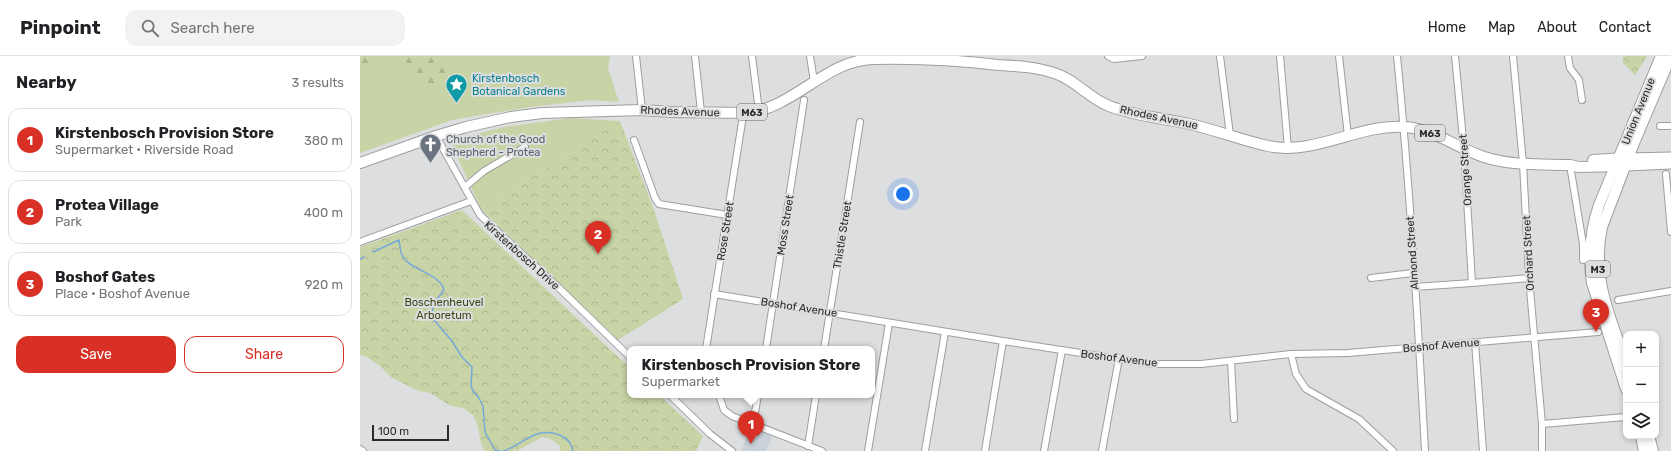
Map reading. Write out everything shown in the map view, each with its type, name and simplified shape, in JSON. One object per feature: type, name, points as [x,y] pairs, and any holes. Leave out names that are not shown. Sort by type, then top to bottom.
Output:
[{"type":"main road","name":"Union Avenue","points":[[1622,162],[1661,56]]},
{"type":"main road","name":"Union Avenue","points":[[1622,162],[1671,56]]},
{"type":"main road","name":"Rhodes Avenue","points":[[360,163],[436,136],[511,117],[542,113],[642,110],[742,113],[759,111],[775,104],[843,66],[870,58],[988,60],[1054,73],[1065,77],[1090,96],[1108,106],[1157,119],[1201,126],[1269,146],[1288,148],[1379,129],[1404,127],[1431,134],[1484,157],[1523,163],[1570,165],[1579,167],[1622,162]]},
{"type":"main road","name":"M63","points":[[1622,162],[1671,157]]},
{"type":"main road","name":"M63","points":[[1622,162],[1671,164]]},
{"type":"main road","name":"M3","points":[[1622,162],[1602,227],[1598,257],[1599,276],[1605,300],[1623,353]]},
{"type":"main road","name":"M3","points":[[1622,162],[1594,218],[1590,240],[1590,265],[1596,298],[1623,380]]},
{"type":"main road","points":[[1642,439],[1644,451]]},
{"type":"main road","points":[[1650,439],[1652,451]]},
{"type":"street","points":[[636,56],[642,110]]},
{"type":"street","points":[[695,56],[701,112]]},
{"type":"street","points":[[752,56],[759,111]]},
{"type":"street","points":[[810,56],[814,82]]},
{"type":"street","points":[[1110,57],[1142,56]]},
{"type":"street","points":[[1220,56],[1230,135]]},
{"type":"street","points":[[1280,56],[1288,148]]},
{"type":"street","points":[[1339,56],[1348,136]]},
{"type":"street","name":"Almond Street","points":[[1397,56],[1404,127],[1425,451]]},
{"type":"street","name":"Orange Street","points":[[1455,56],[1464,149],[1472,284]]},
{"type":"street","name":"Orchard Street","points":[[1513,56],[1523,163],[1529,278],[1542,424],[1542,451]]},
{"type":"street","points":[[1568,56],[1570,68],[1579,80],[1582,100]]},
{"type":"street","name":"Moss Street","points":[[766,346],[804,100]]},
{"type":"street","name":"Rose Street","points":[[706,346],[742,122],[742,113]]},
{"type":"street","name":"Thistle Street","points":[[824,346],[860,122]]},
{"type":"street","points":[[1660,126],[1671,126]]},
{"type":"street","name":"Kirstenbosch Drive","points":[[436,136],[465,187],[471,202],[480,215],[492,228],[559,288],[627,354]]},
{"type":"street","points":[[634,140],[655,198],[659,204],[727,215]]},
{"type":"street","points":[[465,187],[484,172],[525,147]]},
{"type":"street","points":[[1570,165],[1583,244],[1583,260]]},
{"type":"street","points":[[1666,174],[1671,231]]},
{"type":"street","points":[[360,242],[471,202]]},
{"type":"street","points":[[1371,278],[1413,273]]},
{"type":"street","points":[[1414,287],[1472,284],[1529,278]]},
{"type":"street","points":[[1618,300],[1671,291]]},
{"type":"street","name":"Boshof Avenue","points":[[714,294],[1152,364],[1201,364],[1291,354],[1348,353],[1598,332]]},
{"type":"street","points":[[868,451],[890,323]]},
{"type":"street","points":[[925,451],[945,332]]},
{"type":"street","points":[[985,451],[1003,341]]},
{"type":"street","points":[[1475,342],[1483,451]]},
{"type":"street","points":[[1044,451],[1062,350]]},
{"type":"street","points":[[1291,354],[1296,374],[1306,389],[1359,419],[1393,451]]},
{"type":"street","points":[[1102,451],[1119,358]]},
{"type":"street","points":[[1231,361],[1234,419]]},
{"type":"street","points":[[673,398],[710,434],[732,451]]},
{"type":"street","points":[[720,398],[725,411],[732,416],[822,451]]},
{"type":"street","points":[[753,424],[757,398]]},
{"type":"street","points":[[808,446],[816,398]]},
{"type":"street","points":[[1542,424],[1623,417]]},
{"type":"shaded area","points":[[752,424],[774,432],[766,451],[741,451]]},
{"type":"green space","name":"Kirstenbosch Botanical Gardens","points":[[360,56],[610,56],[608,68],[619,102],[591,100],[530,107],[452,120],[360,153]]},
{"type":"green space","points":[[360,56],[374,56],[364,72],[360,74]]},
{"type":"green space","points":[[393,56],[450,56],[454,85],[425,92],[394,62]]},
{"type":"green space","points":[[1623,56],[1647,56],[1635,75],[1623,63]]},
{"type":"green space","points":[[570,118],[620,121],[481,209],[450,141],[504,127]]},
{"type":"green space","points":[[620,121],[653,207],[683,299],[618,340],[481,209]]},
{"type":"green space","name":"Boschenheuvel Arboretum","points":[[462,210],[627,365],[627,398],[662,398],[703,436],[696,451],[560,451],[560,446],[549,438],[542,437],[517,451],[484,451],[478,426],[473,415],[463,408],[451,406],[430,393],[419,391],[392,378],[380,366],[367,357],[360,355],[360,247]]},
{"type":"waterway","points":[[373,252],[399,240],[401,253],[405,260],[431,275],[441,284],[444,290],[434,303],[432,312],[434,320],[452,341],[462,357],[472,367],[471,386],[483,406],[485,432],[495,450],[500,451]]},
{"type":"waterway","points":[[360,259],[364,257]]},
{"type":"waterway","points":[[503,451],[512,448],[537,434],[543,433],[554,433],[560,435],[568,441],[573,451]]},
{"type":"place","name":"Kirstenbosch Botanical Gardens","points":[[456,104]]},
{"type":"place","name":"Church of the Good Shepherd - Protea","points":[[430,164]]},
{"type":"place","name":"Protea Village","points":[[598,254]]},
{"type":"place","name":"Boshof Gates","points":[[1596,332]]},
{"type":"place","name":"Kirstenbosch Provision Store","points":[[751,444]]}]
